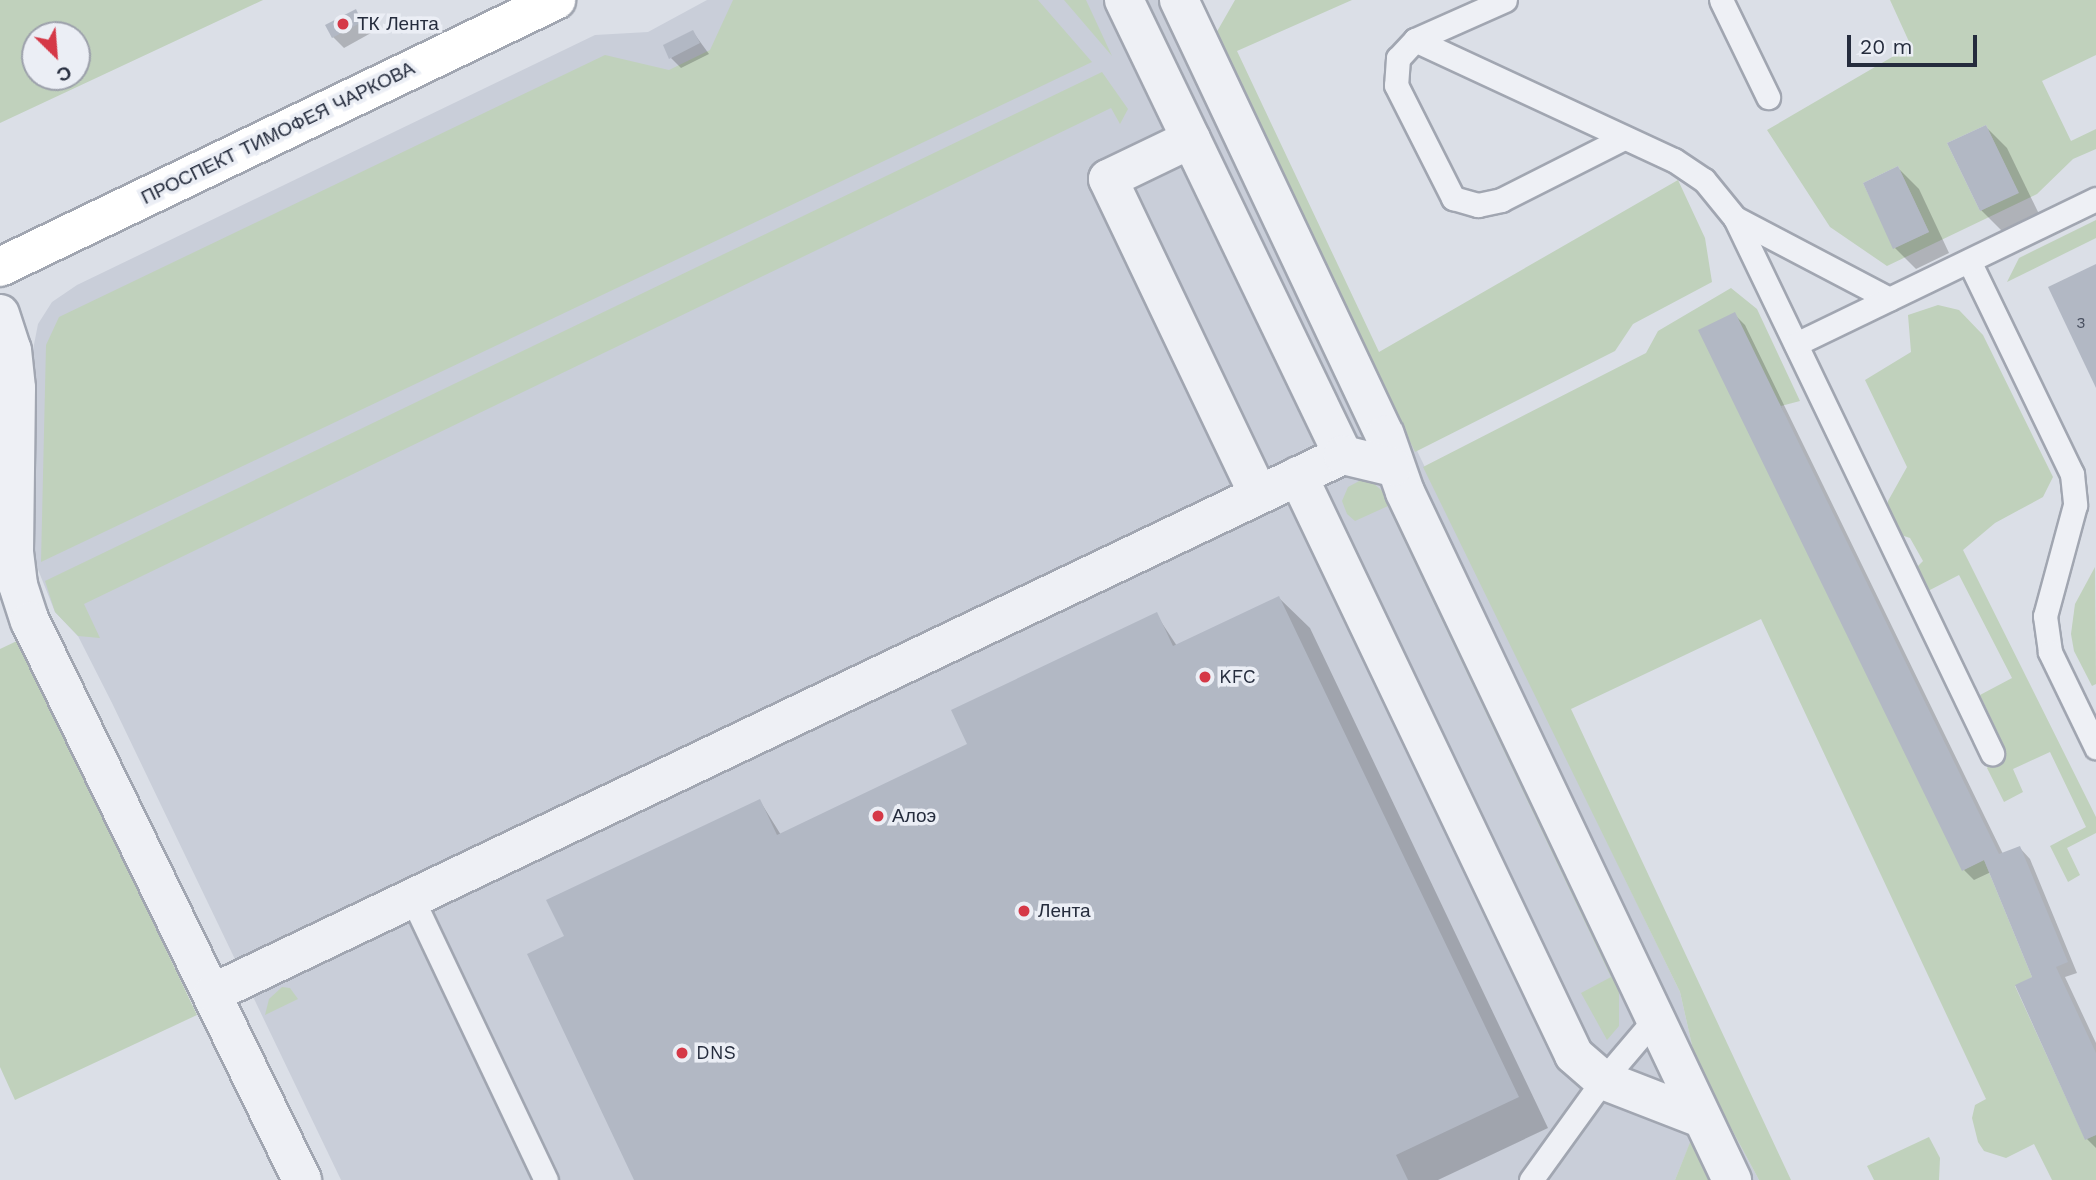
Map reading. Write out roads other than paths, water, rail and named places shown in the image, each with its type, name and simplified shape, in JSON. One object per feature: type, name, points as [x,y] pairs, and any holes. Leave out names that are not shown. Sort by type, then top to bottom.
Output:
[{"type":"main road","name":"ПРОСПЕКТ ТИМОФЕЯ ЧАРКОВА","points":[[0,267],[556,0]]},
{"type":"street","points":[[1125,0],[1343,455]]},
{"type":"street","points":[[1180,0],[1732,1180]]},
{"type":"street","points":[[1191,139],[1108,179],[1258,494]]},
{"type":"street","points":[[0,314],[12,351],[16,388],[14,552],[18,585],[59,681],[302,1180]]},
{"type":"street","points":[[213,993],[1258,494],[1343,455],[1389,451]]},
{"type":"street","points":[[1298,476],[1574,1055],[1603,1080],[1702,1118]]},
{"type":"lane","points":[[1505,0],[1415,40],[1398,58],[1396,85],[1453,198],[1478,205],[1501,200],[1624,138]]},
{"type":"lane","points":[[1721,0],[1768,97]]},
{"type":"lane","points":[[1415,40],[1674,160],[1704,180],[1735,218],[1992,753]]},
{"type":"lane","points":[[1796,344],[2096,199]]},
{"type":"lane","points":[[1735,218],[1889,299]]},
{"type":"lane","points":[[1969,261],[2072,474],[2075,505],[2046,616],[2050,653],[2096,747]]},
{"type":"lane","points":[[412,898],[546,1180]]},
{"type":"lane","points":[[1531,1180],[1603,1080],[1655,1019]]},
{"type":"place","name":"ТК Лента","points":[[343,24]]},
{"type":"place","name":"KFC","points":[[1205,677]]},
{"type":"place","name":"Алоэ","points":[[878,816]]},
{"type":"place","name":"Лента","points":[[1024,911]]},
{"type":"place","name":"DNS","points":[[682,1053]]}]
